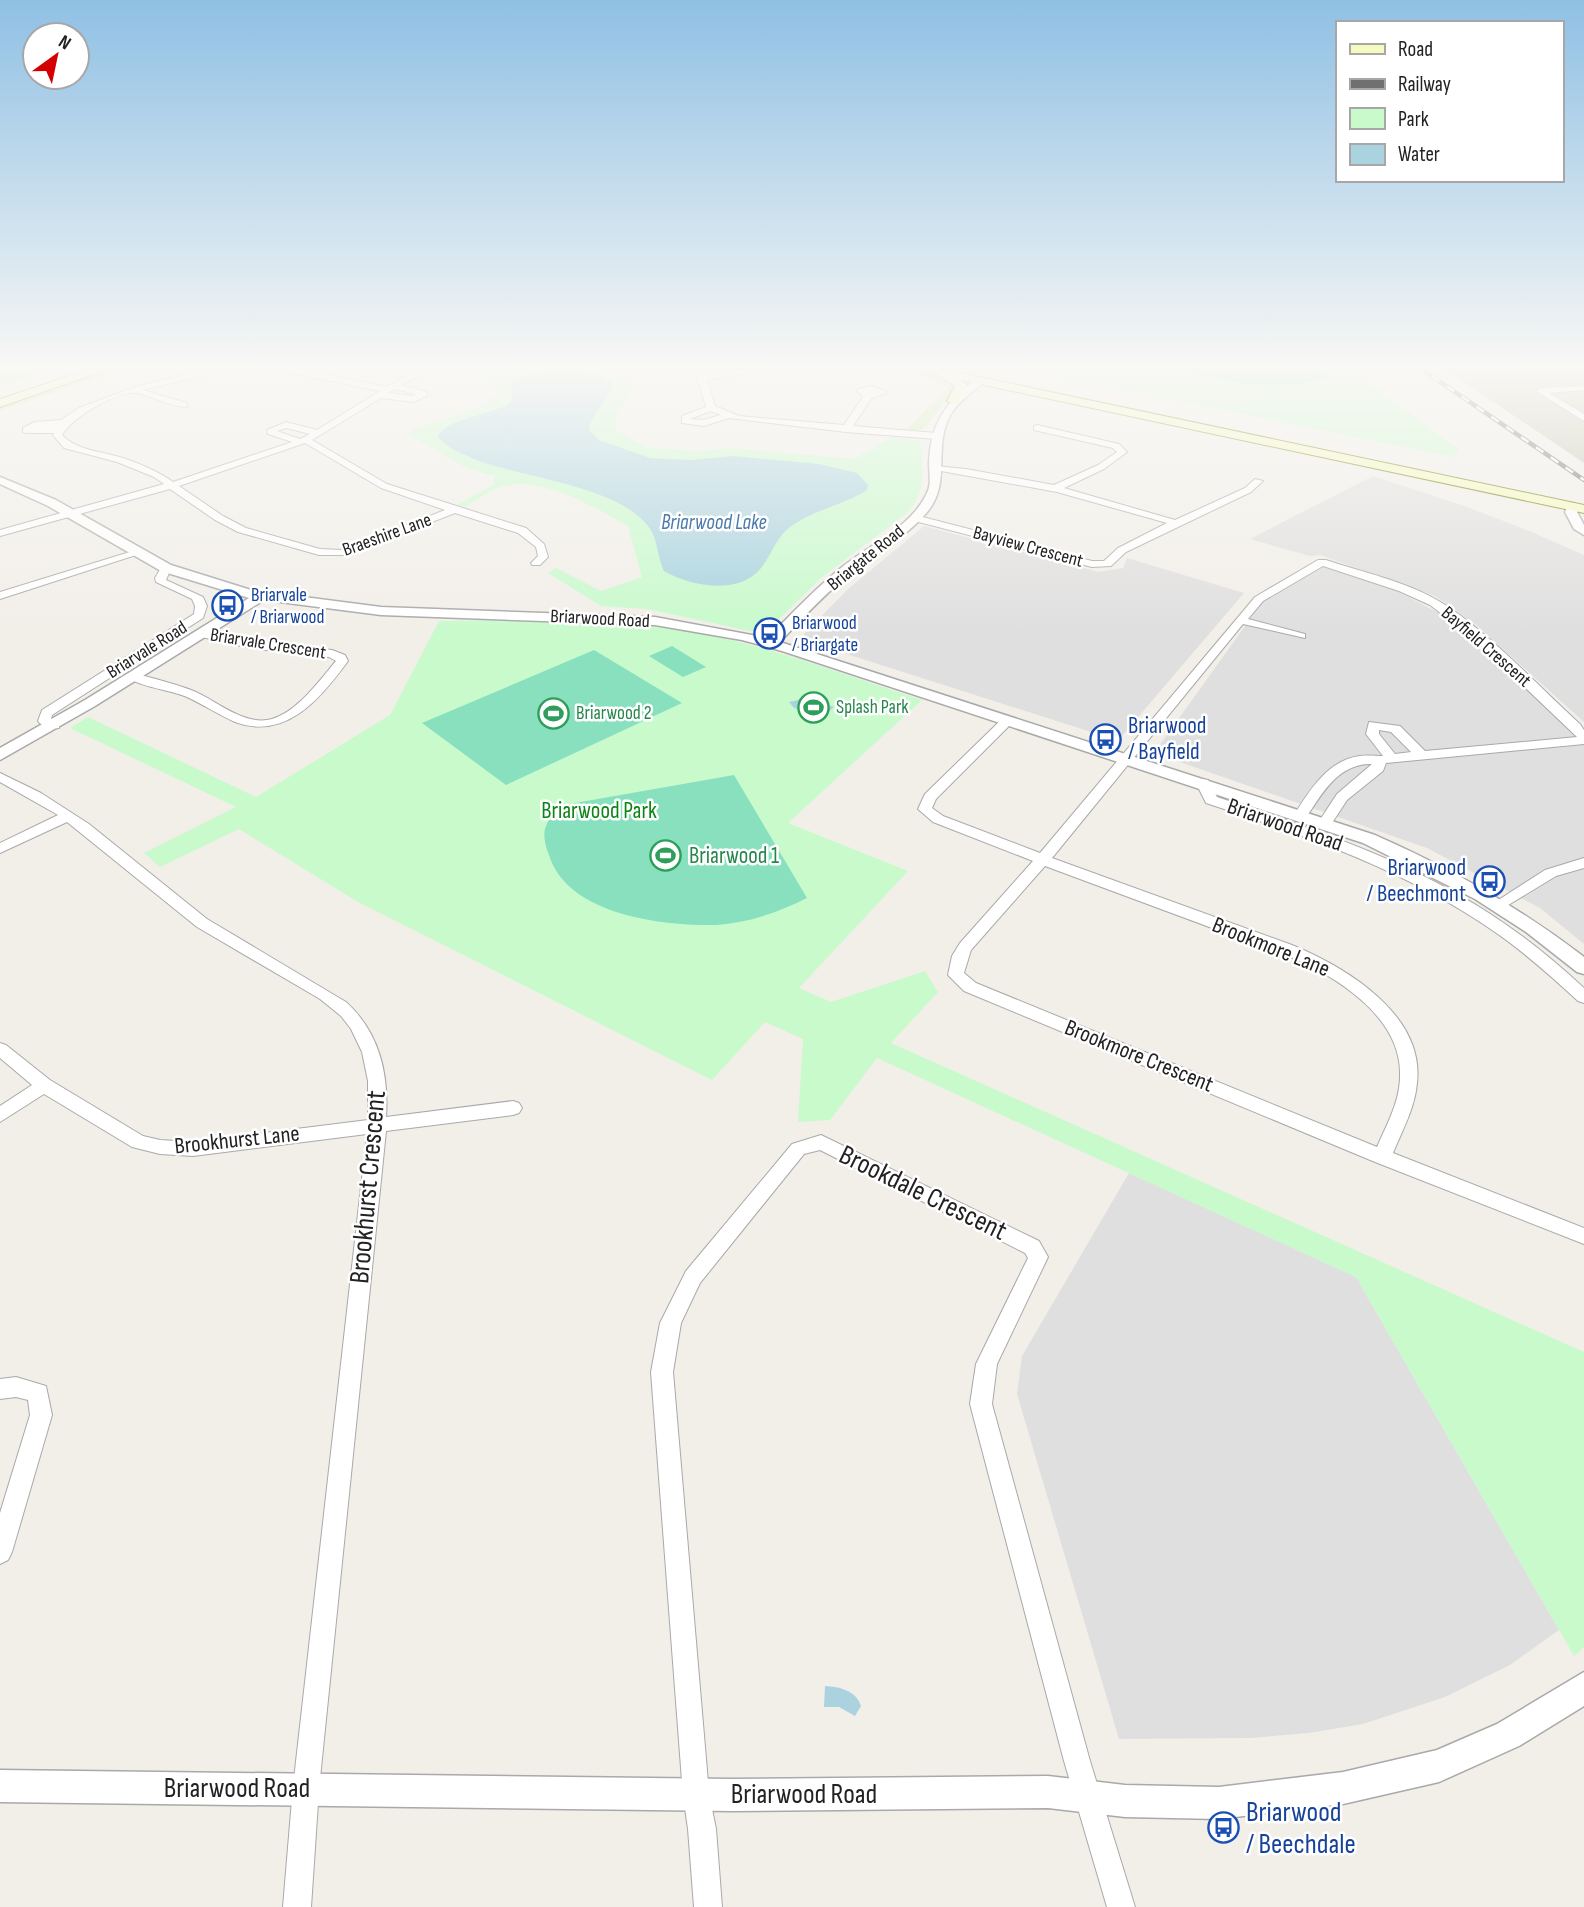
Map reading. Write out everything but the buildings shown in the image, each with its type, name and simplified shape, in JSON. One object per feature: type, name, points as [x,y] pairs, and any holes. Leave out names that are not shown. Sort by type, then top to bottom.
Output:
[{"type":"main road","points":[[1330,455],[1579,508]]},
{"type":"street","name":"Braeshire Lane","points":[[97,455],[142,468],[242,530],[297,547],[335,554],[361,547],[454,510]]},
{"type":"street","points":[[0,533],[259,455]]},
{"type":"street","name":"Braeshire Lane","points":[[328,455],[384,486],[454,510]]},
{"type":"street","name":"Briargate Road","points":[[771,643],[846,570],[915,518],[936,490],[935,455]]},
{"type":"street","points":[[1056,488],[1101,467],[1118,455]]},
{"type":"street","points":[[935,469],[1056,488],[1118,503],[1176,523]]},
{"type":"street","name":"Briarwood Road","points":[[0,480],[25,489],[166,568],[217,586],[261,596],[381,611],[655,621],[771,643],[1301,815],[1407,855],[1500,904],[1584,967]]},
{"type":"street","name":"Bayview Crescent","points":[[915,518],[1092,564],[1107,564],[1122,550],[1248,490],[1258,481]]},
{"type":"street","points":[[1579,508],[1571,512],[1578,526],[1584,531]]},
{"type":"street","points":[[454,510],[519,529],[539,541],[544,550],[543,557],[536,563]]},
{"type":"street","points":[[0,596],[137,553]]},
{"type":"street","name":"Bayfield Crescent","points":[[1128,758],[1259,599],[1322,562],[1403,589],[1434,603],[1457,619],[1575,726],[1584,738],[1580,741],[1354,761],[1331,775],[1301,815]]},
{"type":"street","name":"Briarvale Road","points":[[54,724],[44,721],[46,713],[199,616],[201,606],[197,597],[161,582],[160,578],[166,568]]},
{"type":"street","name":"Briarvale Road","points":[[0,755],[133,677],[261,596]]},
{"type":"street","points":[[1240,620],[1301,636]]},
{"type":"street","name":"Briarvale Crescent","points":[[133,677],[190,694],[249,722],[267,723],[283,718],[319,690],[342,661],[341,657],[332,654],[250,644],[201,634]]},
{"type":"street","name":"Brookmore Lane","points":[[1007,721],[930,797],[925,809],[938,819],[1282,949],[1334,971],[1368,995],[1395,1031],[1408,1060],[1409,1081],[1382,1157]]},
{"type":"street","points":[[1325,823],[1340,797],[1352,784],[1378,768],[1385,760],[1372,734],[1374,725],[1395,729],[1420,755]]},
{"type":"street","name":"Brookmore Crescent","points":[[1128,758],[959,956],[955,966],[956,975],[961,981],[1382,1157],[1584,1236]]},
{"type":"street","name":"Brookhurst Crescent","points":[[0,777],[40,797],[94,834],[165,896],[202,923],[324,994],[347,1012],[361,1031],[376,1064],[379,1094],[377,1127],[306,1788],[297,1907]]},
{"type":"street","name":"Briarwood Road","points":[[1203,783],[1211,800],[1366,854],[1437,888],[1501,927],[1553,967],[1584,997]]},
{"type":"street","points":[[0,849],[68,816]]},
{"type":"street","points":[[1500,904],[1567,865],[1584,863]]},
{"type":"street","name":"Brookhurst Lane","points":[[0,1049],[44,1085],[138,1142],[160,1147],[193,1149],[513,1108]]},
{"type":"street","points":[[0,1115],[44,1085]]},
{"type":"street","name":"Brookdale Crescent","points":[[696,1794],[663,1373],[666,1332],[680,1298],[702,1266],[798,1149],[821,1142],[1032,1247],[1038,1257],[1032,1274],[993,1343],[981,1386],[981,1404],[1088,1798]]},
{"type":"street","points":[[0,1389],[16,1387],[38,1393],[41,1415],[0,1552]]},
{"type":"street","name":"Briarwood Road","points":[[0,1786],[696,1794],[1048,1792],[1125,1801],[1219,1803],[1343,1788],[1439,1766],[1508,1735],[1584,1688]]},
{"type":"street","points":[[696,1794],[702,1829],[708,1907]]},
{"type":"street","points":[[1088,1798],[1121,1907]]},
{"type":"shaded area","points":[[1572,455],[1584,455],[1584,463]]},
{"type":"shaded area","points":[[1373,476],[1464,506],[1584,555],[1584,722],[1475,624],[1435,596],[1320,555],[1310,556],[1250,539]]},
{"type":"shaded area","points":[[924,526],[1098,572],[1123,568],[1127,558],[1244,593],[1122,736],[1110,738],[806,641],[804,634],[847,590]]},
{"type":"shaded area","points":[[1323,567],[1393,589],[1454,621],[1584,742],[1584,944],[1540,908],[1427,848],[1154,753],[1263,601]]},
{"type":"shaded area","points":[[1129,1173],[1356,1277],[1559,1630],[1510,1665],[1445,1697],[1363,1724],[1309,1733],[1251,1738],[1119,1739],[1017,1394],[1022,1356]]},
{"type":"green space","points":[[444,455],[809,455],[854,459],[861,455],[921,455],[922,480],[917,498],[906,514],[822,577],[772,626],[750,631],[647,609],[601,606],[548,573],[556,568],[601,591],[642,577],[628,526],[568,496],[519,484],[489,492],[465,507],[457,505],[493,485],[494,476],[466,468]]},
{"type":"green space","name":"Briarwood Park","points":[[517,620],[637,625],[708,635],[789,656],[922,700],[788,823],[908,871],[799,988],[831,1002],[925,971],[938,992],[891,1043],[1584,1352],[1584,1647],[1574,1656],[1356,1277],[877,1058],[830,1120],[798,1122],[803,1039],[765,1022],[712,1080],[358,902],[239,829],[160,867],[144,853],[236,807],[70,728],[88,717],[256,797],[390,715],[439,621]]},
{"type":"green space","points":[[672,646],[706,667],[683,677],[649,656]]},
{"type":"green space","name":"Briarwood 2","points":[[594,650],[682,703],[506,785],[422,723]]},
{"type":"green space","name":"Briarwood 1","points":[[734,775],[807,898],[763,916],[728,924],[694,925],[645,919],[596,904],[575,891],[559,875],[549,855],[545,829],[558,806]]},
{"type":"water","name":"Briarwood Lake","points":[[466,455],[641,455],[650,458],[691,460],[733,456],[819,464],[857,473],[868,485],[867,490],[849,500],[811,515],[787,529],[752,577],[714,586],[687,581],[664,571],[656,542],[648,526],[633,512],[614,501],[567,484]]},
{"type":"water","name":"Splash Park","points":[[807,698],[834,707],[822,718],[794,708],[789,702]]},
{"type":"water","points":[[825,1686],[841,1689],[855,1696],[861,1706],[855,1716],[839,1707],[824,1707]]},
{"type":"railway","points":[[1547,455],[1584,480]]},
{"type":"place","name":"Briarvale / Briarwood","points":[[228,606]]},
{"type":"place","name":"Briarwood / Briargate","points":[[769,634]]},
{"type":"place","name":"Splash Park","points":[[813,707]]},
{"type":"place","name":"Briarwood 2","points":[[553,713]]},
{"type":"place","name":"Briarwood / Bayfield","points":[[1105,739]]},
{"type":"place","name":"Briarwood 1","points":[[666,856]]},
{"type":"place","name":"Briarwood / Beechmont","points":[[1489,881]]},
{"type":"place","name":"Briarwood / Beechdale","points":[[1223,1828]]}]
